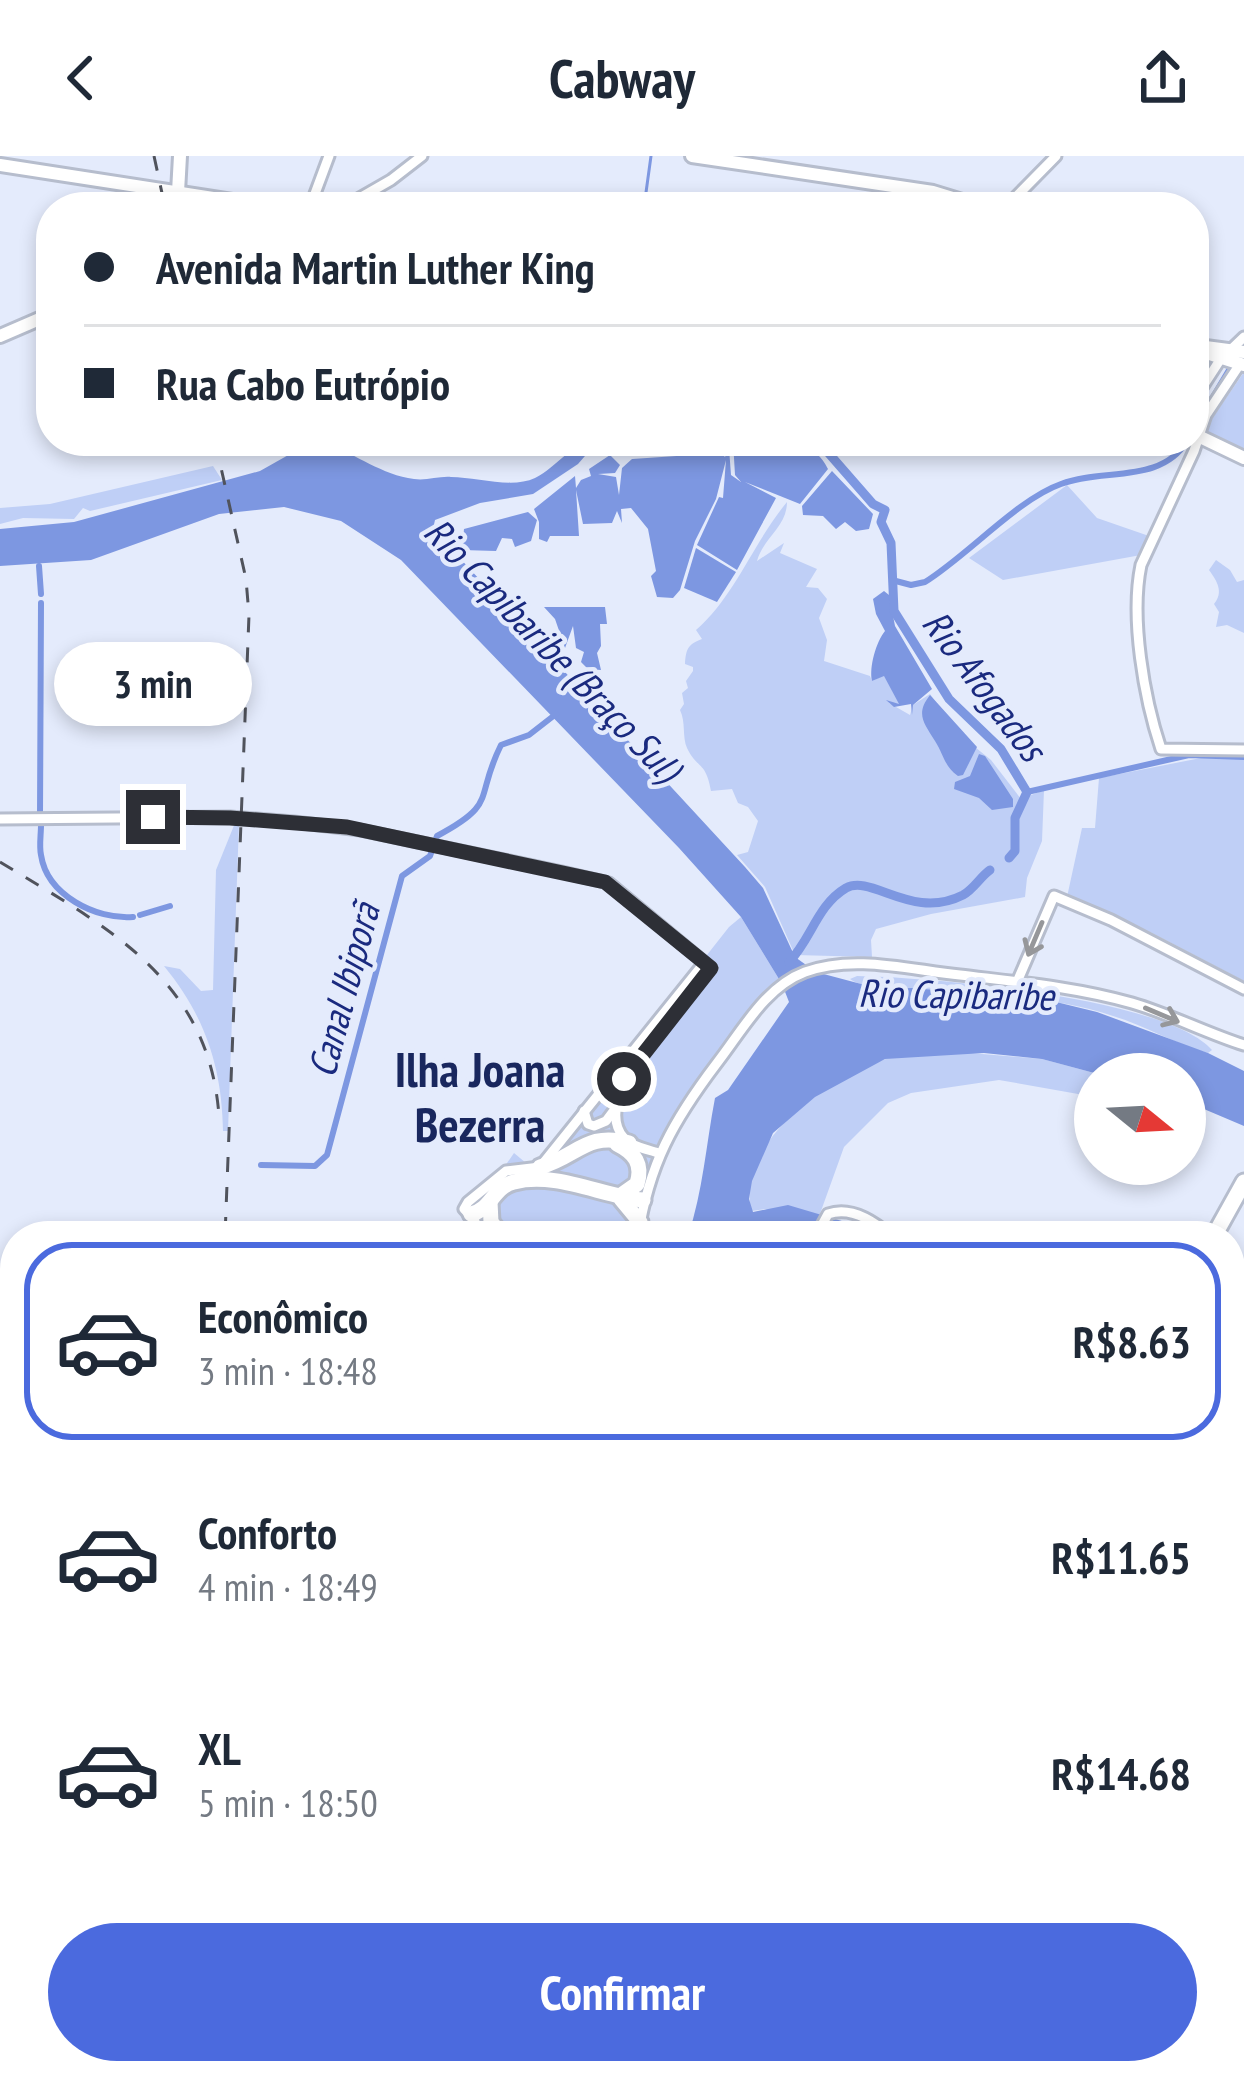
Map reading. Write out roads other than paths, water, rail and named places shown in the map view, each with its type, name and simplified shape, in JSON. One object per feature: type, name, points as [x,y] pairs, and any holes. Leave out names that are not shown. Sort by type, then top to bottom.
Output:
[{"type":"highway","points":[[604,1139],[629,1151],[639,1165],[637,1184],[618,1197]]},
{"type":"highway","points":[[540,1167],[558,1162],[591,1140],[629,1143]]},
{"type":"highway","points":[[468,1211],[482,1211],[503,1185],[535,1179],[644,1200]]},
{"type":"highway","points":[[1222,1221],[1244,1182]]},
{"type":"highway","points":[[618,1197],[634,1221]]},
{"type":"highway","points":[[491,1199],[491,1221]]},
{"type":"main road","points":[[0,165],[178,192],[180,156]]},
{"type":"main road","points":[[692,156],[933,192]]},
{"type":"main road","points":[[0,336],[36,320]]},
{"type":"main road","points":[[1209,441],[1244,458]]},
{"type":"street","points":[[315,192],[328,156]]},
{"type":"street","points":[[370,192],[422,156]]},
{"type":"street","points":[[1021,192],[1056,156]]},
{"type":"street","points":[[1209,384],[1236,356]]},
{"type":"street","points":[[1209,410],[1236,356]]},
{"type":"street","points":[[1187,456],[1139,573],[1144,684],[1161,749],[1244,751]]},
{"type":"street","points":[[0,819],[230,818],[347,827],[609,883],[708,966]]},
{"type":"street","points":[[1017,982],[1054,896],[1244,989]]},
{"type":"street","points":[[640,1221],[658,1154],[686,1104],[767,998],[805,972],[852,963],[1079,989],[1138,1005],[1244,1045]]},
{"type":"street","points":[[474,1221],[468,1211],[506,1171],[540,1167],[708,966]]},
{"type":"street","points":[[584,1111],[588,1124],[603,1124],[627,1073],[708,966]]},
{"type":"street","points":[[601,1090],[616,1104],[618,1129],[629,1143],[658,1154]]},
{"type":"street","points":[[823,1221],[835,1211],[870,1221]]},
{"type":"water","name":"Rio Capibaribe","points":[[287,456],[352,456],[402,477],[505,483],[535,478],[564,456],[585,456],[533,494],[480,503],[435,520],[433,529],[763,888],[795,957],[816,972],[880,989],[1052,1001],[1097,1012],[1208,1053],[1244,1071],[1244,1126],[1206,1110],[1206,1053],[1074,1053],[1074,1068],[984,1053],[885,1059],[815,1097],[773,1133],[752,1181],[753,1212],[788,1205],[842,1221],[692,1221],[715,1098],[728,1090],[789,1002],[741,917],[401,560],[341,521],[284,507],[219,514],[91,560],[0,566],[0,529],[74,522],[260,471]]},
{"type":"water","points":[[608,456],[620,465],[615,473],[598,474],[616,477],[619,495],[622,468],[632,459],[730,456],[731,475],[741,482],[735,475],[734,456],[819,456],[828,469],[800,504],[745,482],[776,498],[737,570],[697,545],[719,497],[723,498],[726,460],[716,499],[673,598],[657,597],[648,529],[631,508],[621,509],[622,523],[617,511],[612,523],[583,524],[576,490],[579,536],[539,539],[534,509],[575,476],[576,488],[591,476],[589,469]]},
{"type":"water","points":[[832,471],[873,514],[869,529],[856,531],[845,522],[836,529],[823,516],[803,515],[802,506]]},
{"type":"water","points":[[528,512],[537,520],[531,541],[515,547],[512,539],[502,538],[496,551],[462,550],[464,529]]},
{"type":"water","points":[[696,548],[736,572],[717,602],[684,588]]},
{"type":"water","points":[[884,591],[895,626],[932,689],[913,705],[912,715],[911,704],[894,707],[886,700],[899,704],[884,676],[872,681],[874,655],[885,631],[873,599]]},
{"type":"water","points":[[544,607],[605,607],[607,624],[600,624],[597,653],[601,670],[588,669],[581,662],[584,652],[576,648],[573,626],[565,648],[555,619]]},
{"type":"water","points":[[930,695],[977,747],[963,775],[950,768],[925,724],[922,713]]},
{"type":"water","points":[[979,754],[1013,799],[1013,807],[992,810],[979,798],[954,789],[955,782],[970,776]]},
{"type":"waterway","points":[[646,192],[651,156]]},
{"type":"waterway","points":[[1209,404],[1232,365]]},
{"type":"waterway","name":"Rio Afogados","points":[[831,456],[873,504],[885,510],[881,522],[891,543],[894,611],[949,699],[1001,749],[1027,792],[1015,818],[1015,851],[1009,858]]},
{"type":"waterway","points":[[892,580],[911,585],[925,582],[1045,491],[1078,479],[1147,469],[1174,456]]},
{"type":"waterway","points":[[39,566],[41,594]]},
{"type":"waterway","points":[[40,816],[41,603]]},
{"type":"waterway","name":"Canal Ibiporã","points":[[261,1165],[315,1166],[327,1155],[402,876],[430,856],[437,836],[477,807],[501,745],[529,735],[556,714]]},
{"type":"waterway","points":[[1027,792],[1189,755],[1244,757]]},
{"type":"waterway","points":[[41,825],[45,869],[63,893],[89,909],[133,917]]},
{"type":"waterway","name":"Rio Afogados","points":[[789,962],[828,904],[846,888],[856,885],[910,901],[944,902],[967,892],[990,870]]},
{"type":"waterway","points":[[140,915],[170,906]]},
{"type":"railway","points":[[154,156],[162,192]]},
{"type":"railway","points":[[218,456],[246,579],[249,615],[226,1221]]},
{"type":"railway","points":[[0,862],[113,934],[173,992],[195,1027],[211,1068],[219,1116]]},
{"type":"district","name":"Ilha Joana Bezerra","points":[[480,1096]]},
{"type":"water label","name":"Rio Capibaribe (Braço Sul)","points":[[553,649]]}]
